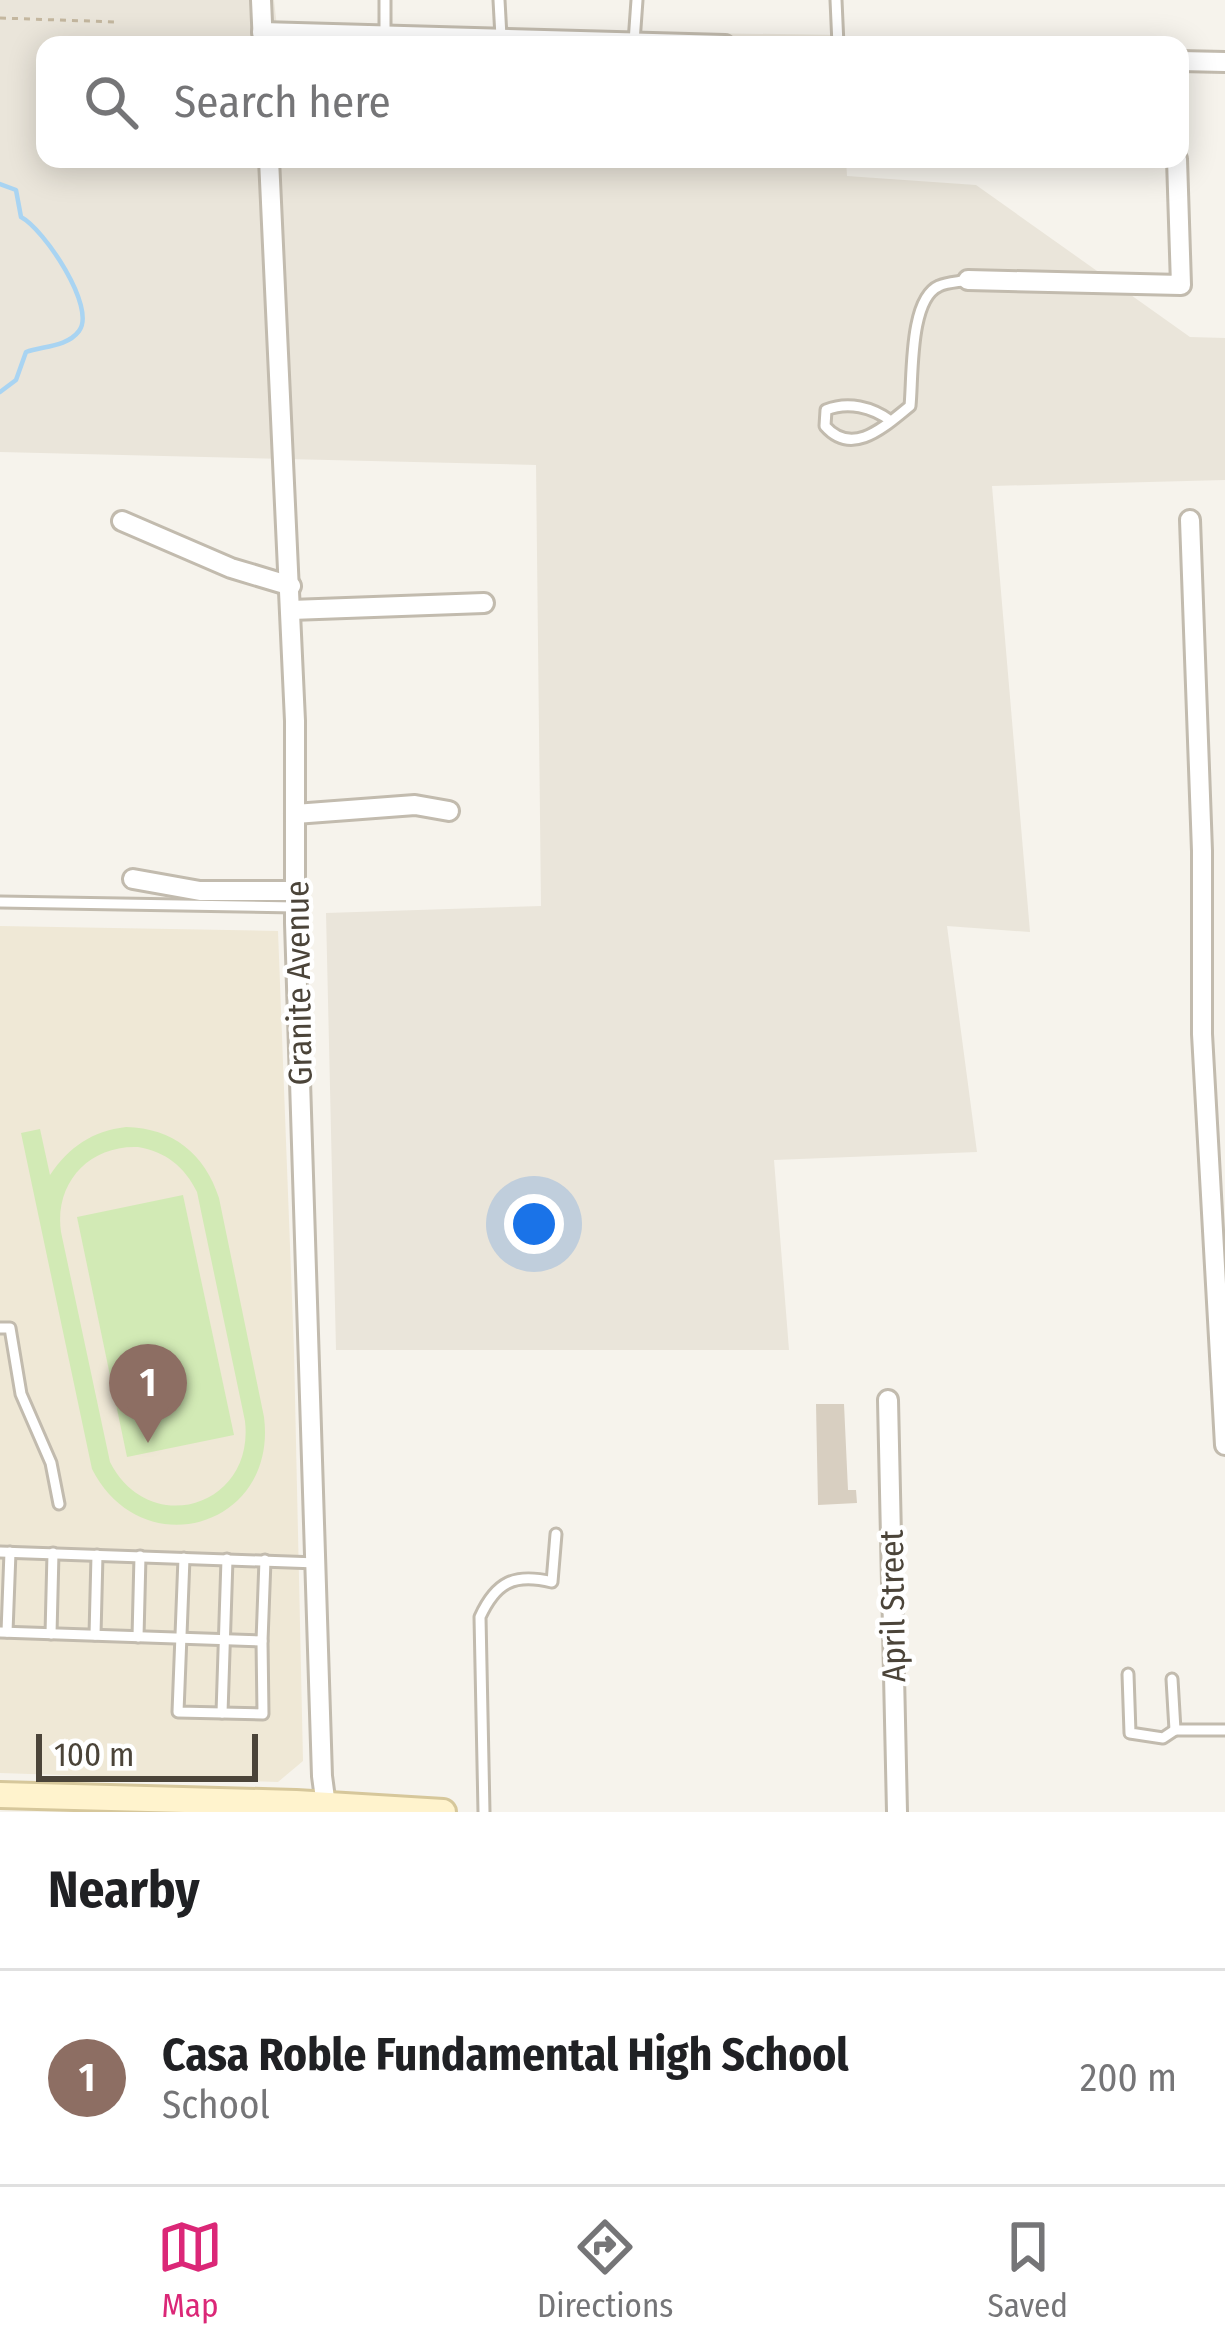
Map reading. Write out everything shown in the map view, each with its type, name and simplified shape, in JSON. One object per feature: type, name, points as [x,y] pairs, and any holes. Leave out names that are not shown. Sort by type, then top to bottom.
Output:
[{"type":"main road","points":[[0,1795],[443,1812]]},
{"type":"street","points":[[261,0],[262,36]]},
{"type":"street","points":[[311,36],[472,36]]},
{"type":"street","points":[[1189,61],[1225,62]]},
{"type":"street","name":"Granite Avenue","points":[[268,168],[291,610],[295,899],[326,1806]]},
{"type":"street","points":[[968,280],[1181,285],[1177,168]]},
{"type":"street","points":[[1190,520],[1202,851],[1202,1034],[1225,1445]]},
{"type":"street","points":[[122,521],[231,568],[290,586]]},
{"type":"street","points":[[291,610],[484,604]]},
{"type":"street","points":[[295,814],[415,805],[449,811]]},
{"type":"street","points":[[133,880],[295,899]]},
{"type":"street","name":"April Street","points":[[888,1400],[897,1812]]},
{"type":"lane","points":[[385,0],[385,33]]},
{"type":"lane","points":[[499,0],[501,36]]},
{"type":"lane","points":[[634,36],[637,0]]},
{"type":"lane","points":[[836,0],[838,36]]},
{"type":"lane","points":[[891,421],[872,409],[837,406],[826,410],[825,426],[832,434],[859,439],[891,421],[910,406],[918,313],[926,295],[939,286],[968,280]]},
{"type":"lane","points":[[0,902],[295,899]]},
{"type":"lane","points":[[0,1328],[10,1328],[21,1394],[51,1463],[58,1504]]},
{"type":"lane","points":[[484,1812],[480,1617],[490,1595],[505,1580],[531,1577],[552,1582],[556,1534]]},
{"type":"lane","points":[[262,1641],[4,1632],[5,1552],[317,1563]]},
{"type":"lane","points":[[50,1634],[53,1553]]},
{"type":"lane","points":[[95,1635],[97,1555]]},
{"type":"lane","points":[[137,1636],[140,1556]]},
{"type":"lane","points":[[184,1558],[178,1712],[263,1714],[265,1560]]},
{"type":"lane","points":[[222,1713],[226,1559]]},
{"type":"lane","points":[[1128,1674],[1130,1732],[1163,1738],[1175,1730],[1225,1730]]},
{"type":"lane","points":[[1172,1679],[1175,1730]]},
{"type":"path","points":[[0,18],[117,22]]},
{"type":"shaded area","points":[[0,0],[274,0],[277,27],[842,35],[36,36],[36,168],[847,168],[847,176],[976,185],[1190,337],[1225,338],[1225,480],[992,486],[1030,932],[947,926],[977,1152],[774,1160],[789,1350],[336,1350],[326,913],[541,906],[536,465],[0,452]]},
{"type":"shaded area","points":[[0,926],[278,931],[303,1761],[278,1782],[0,1773]]},
{"type":"green space","points":[[126,1127],[158,1132],[185,1146],[213,1182],[264,1417],[263,1455],[250,1485],[229,1508],[202,1521],[172,1525],[142,1518],[114,1499],[92,1469],[21,1133],[40,1129],[50,1175],[82,1142]],"holes":[[[120,1148],[148,1149],[173,1162],[197,1192],[245,1421],[244,1451],[234,1475],[217,1492],[196,1503],[172,1506],[149,1500],[127,1486],[110,1462],[61,1232],[63,1198],[78,1170]]]},
{"type":"green space","points":[[183,1195],[234,1435],[127,1457],[77,1217]]},
{"type":"building","points":[[816,1404],[844,1404],[848,1490],[856,1490],[857,1503],[818,1505]]},
{"type":"waterway","points":[[0,184],[16,190],[21,217],[65,270],[83,320],[68,340],[26,352],[16,380],[0,392]]},
{"type":"place","name":"Casa Roble Fundamental High School","points":[[148,1443]]}]
